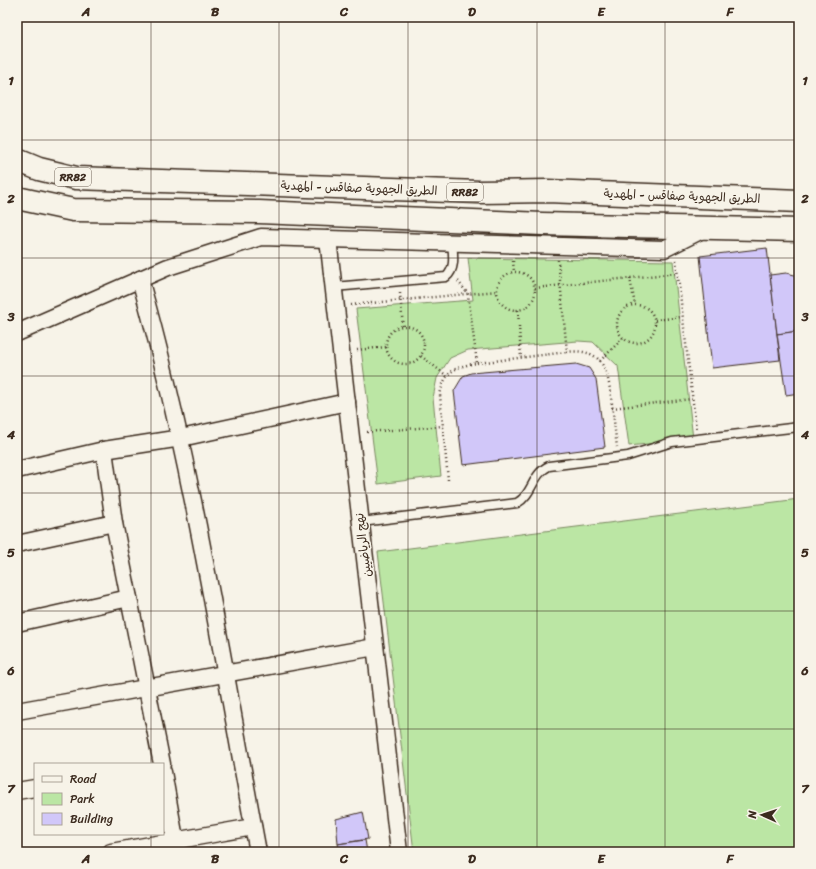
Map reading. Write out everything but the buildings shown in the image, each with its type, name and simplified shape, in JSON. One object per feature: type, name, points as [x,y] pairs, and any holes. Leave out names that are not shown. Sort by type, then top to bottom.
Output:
[{"type":"main road","name":"الطريق الجهوية صفاقس - المهدية","points":[[17,160],[39,169],[76,178],[479,192],[547,191],[799,201]]},
{"type":"main road","points":[[17,198],[73,210],[259,212],[542,224],[799,230]]},
{"type":"street","points":[[17,333],[168,267],[261,237],[664,249],[708,227]]},
{"type":"street","name":"نهج الرياضيين","points":[[328,238],[399,852]]},
{"type":"street","points":[[140,279],[156,336],[181,438],[258,852]]},
{"type":"street","points":[[17,470],[104,450],[181,438],[347,402]]},
{"type":"street","points":[[104,450],[114,524],[162,763]]},
{"type":"street","points":[[17,544],[114,524]]},
{"type":"street","points":[[17,623],[129,598]]},
{"type":"street","points":[[17,711],[225,673],[375,648]]},
{"type":"street","points":[[164,778],[176,846]]},
{"type":"street","points":[[17,790],[34,788]]},
{"type":"street","points":[[111,852],[176,846],[254,827]]},
{"type":"lane","points":[[334,287],[441,278],[449,275],[453,266],[452,242]]},
{"type":"lane","points":[[360,522],[517,503],[527,496],[540,471],[549,466],[638,454],[672,442],[799,427]]},
{"type":"path","points":[[674,244],[698,438]]},
{"type":"path","points":[[556,245],[567,352]]},
{"type":"path","points":[[517,272],[529,277],[535,288],[533,300],[518,310],[506,307],[502,303],[497,291],[501,279],[506,275],[517,272]]},
{"type":"path","points":[[535,288],[677,273]]},
{"type":"path","points":[[449,275],[461,283],[468,294],[477,363]]},
{"type":"path","points":[[630,278],[635,304]]},
{"type":"path","points":[[399,282],[403,327]]},
{"type":"path","points":[[351,305],[497,291]]},
{"type":"path","points":[[635,304],[645,307],[650,311],[655,320],[654,329],[647,339],[636,343],[630,342],[623,338],[618,330],[618,317],[626,307],[635,304]]},
{"type":"path","points":[[518,310],[521,358]]},
{"type":"path","points":[[655,320],[682,317]]},
{"type":"path","points":[[403,327],[412,327],[421,335],[424,346],[421,356],[415,362],[403,364],[392,358],[386,347],[390,334],[394,330],[403,327]]},
{"type":"path","points":[[600,361],[623,338]]},
{"type":"path","points":[[341,352],[386,347]]},
{"type":"path","points":[[448,480],[440,395],[442,383],[447,376],[460,366],[477,363],[578,351],[591,354],[600,361],[608,374],[618,457]]},
{"type":"path","points":[[421,356],[447,376]]},
{"type":"path","points":[[612,408],[692,399]]},
{"type":"path","points":[[367,432],[443,426]]},
{"type":"green space","points":[[468,258],[673,261],[693,439],[629,446],[618,366],[593,342],[578,341],[468,350],[450,358],[437,378],[433,398],[441,476],[378,484],[356,309],[473,300]]},
{"type":"green space","points":[[799,499],[799,852],[414,852],[378,552]]}]
